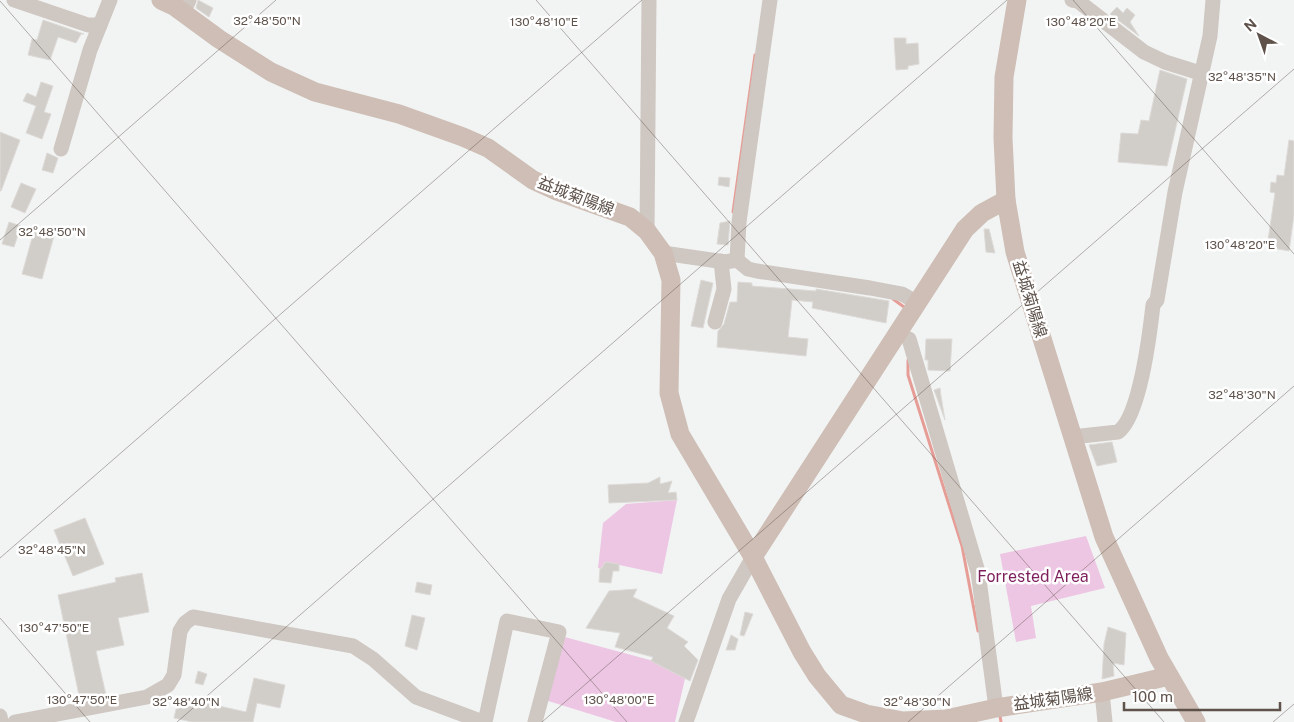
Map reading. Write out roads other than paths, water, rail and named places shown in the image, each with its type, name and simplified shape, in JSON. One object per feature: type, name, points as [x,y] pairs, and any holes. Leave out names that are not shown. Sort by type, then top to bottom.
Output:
[{"type":"main road","name":"益城菊陽線","points":[[161,0],[186,6],[219,39],[271,72],[315,92],[399,114],[463,137],[488,148],[533,180],[557,191],[630,217],[647,231],[663,253],[671,280],[669,393],[680,434],[753,557],[816,676],[841,705],[866,714],[903,721],[946,719],[996,708],[1102,692],[1169,676]]},
{"type":"main road","name":"益城菊陽線","points":[[1017,0],[1004,77],[1006,200],[1015,252],[1104,537],[1169,676],[1196,722]]},
{"type":"main road","points":[[753,557],[965,229],[982,213],[1006,200]]},
{"type":"street","points":[[14,0],[88,25],[100,25]]},
{"type":"street","points":[[61,149],[90,50],[110,0]]},
{"type":"street","points":[[647,231],[649,0]]},
{"type":"street","points":[[737,260],[739,222],[770,0]]},
{"type":"street","points":[[1072,0],[1078,1],[1144,52],[1165,62],[1200,73]]},
{"type":"street","points":[[1072,437],[1118,432],[1126,424],[1137,395],[1153,304],[1157,300],[1174,192],[1210,36],[1213,0]]},
{"type":"street","points":[[663,253],[721,261],[737,260],[748,269],[878,289],[902,294],[918,303]]},
{"type":"street","points":[[715,322],[724,289],[721,261]]},
{"type":"street","points":[[909,340],[978,572],[996,708]]},
{"type":"street","points":[[686,722],[729,599],[753,557]]},
{"type":"street","points":[[15,722],[148,697],[168,685],[174,675],[180,631],[185,623],[193,617],[353,646],[373,659],[416,697],[484,722],[507,621],[559,632],[535,722]]},
{"type":"street","points":[[1102,692],[1105,722]]},
{"type":"street","points":[[0,716],[1,722]]},
{"type":"waterway","points":[[733,212],[755,55]]},
{"type":"waterway","points":[[893,299],[904,307]]},
{"type":"waterway","points":[[908,360],[908,375],[962,546],[978,631]]},
{"type":"waterway","points":[[1000,716],[1001,722]]},
{"type":"park label","name":"Forrested Area","points":[[1033,576]]}]
